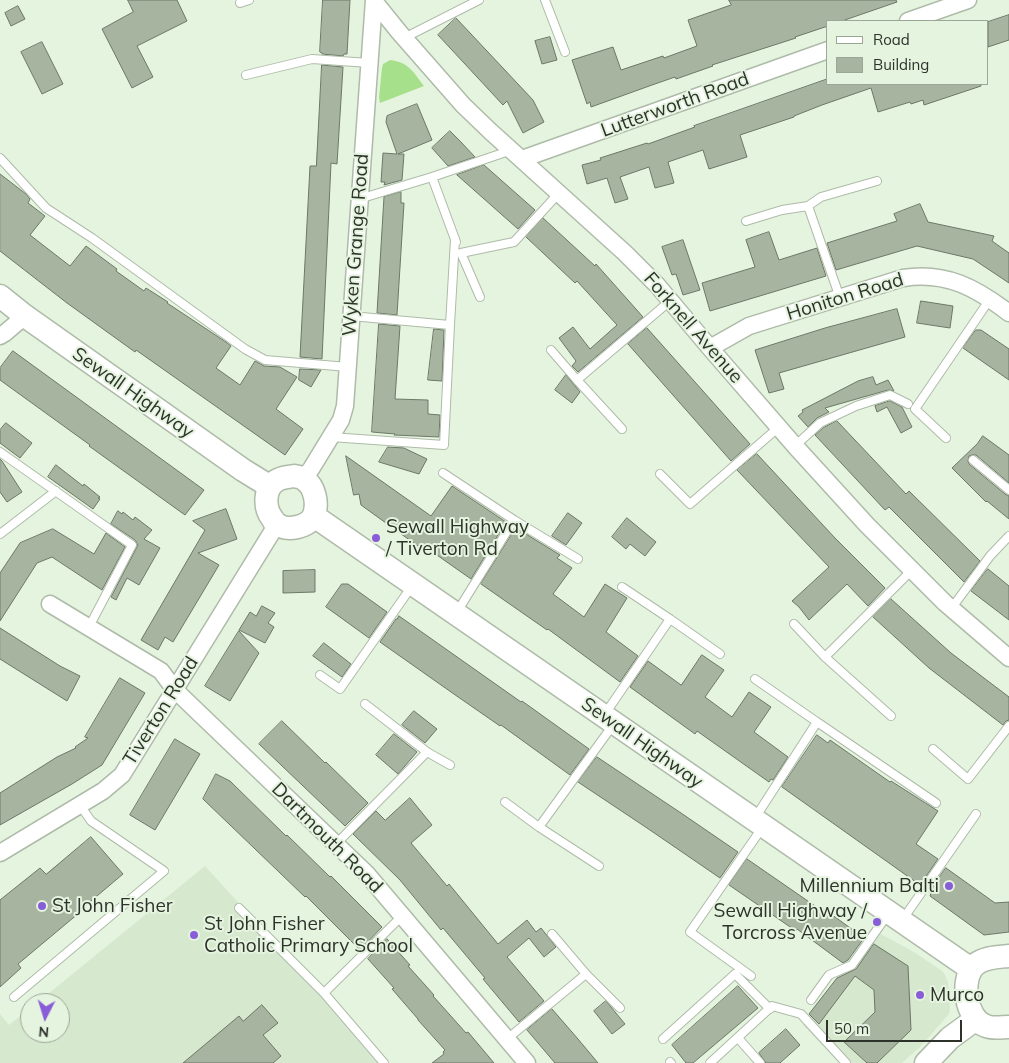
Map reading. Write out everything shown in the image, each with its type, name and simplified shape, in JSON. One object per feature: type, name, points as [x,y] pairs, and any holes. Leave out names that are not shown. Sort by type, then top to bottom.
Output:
[{"type":"street","points":[[911,20],[968,0]]},
{"type":"street","name":"Forknell Avenue","points":[[374,1],[404,38],[464,105],[625,252],[657,285],[795,446],[868,525],[951,609],[1009,658]]},
{"type":"street","name":"Wyken Grange Road","points":[[304,478],[331,437],[344,413],[374,1]]},
{"type":"street","name":"Lutterworth Road","points":[[517,155],[826,51]]},
{"type":"street","name":"Honiton Road","points":[[710,348],[748,326],[904,278],[926,276],[951,280],[965,285],[990,299],[1009,313]]},
{"type":"street","name":"Sewall Highway","points":[[0,296],[24,316],[243,470],[269,486]]},
{"type":"street","points":[[0,336],[24,316]]},
{"type":"street","points":[[284,477],[304,478],[311,486],[314,494],[316,505],[314,516],[307,523],[300,526],[286,528],[277,524],[267,509],[266,500],[269,486],[276,480],[284,477]]},
{"type":"street","name":"Sewall Highway","points":[[314,516],[971,969]]},
{"type":"street","name":"Tiverton Road","points":[[0,853],[103,791],[122,775],[277,524]]},
{"type":"street","name":"Dartmouth Road","points":[[50,604],[161,671],[175,690],[366,873],[527,1063]]},
{"type":"street","points":[[1009,956],[980,962],[971,969],[967,981],[968,1006],[976,1019],[985,1026],[996,1028],[1009,1027]]},
{"type":"street","points":[[926,1063],[950,1038],[976,1019]]},
{"type":"lane","points":[[240,3],[249,0]]},
{"type":"lane","points":[[404,38],[479,0]]},
{"type":"lane","points":[[546,0],[565,52]]},
{"type":"lane","points":[[246,75],[312,59],[369,62]]},
{"type":"lane","points":[[360,199],[432,177],[517,155]]},
{"type":"lane","points":[[0,158],[46,208],[92,238],[244,349],[265,360],[348,367]]},
{"type":"lane","points":[[432,177],[455,239],[480,297]]},
{"type":"lane","points":[[746,221],[782,210],[808,206],[822,197],[878,181]]},
{"type":"lane","points":[[461,253],[514,242],[559,193]]},
{"type":"lane","points":[[808,206],[840,298]]},
{"type":"lane","points":[[331,437],[444,445],[455,239]]},
{"type":"lane","points":[[946,438],[915,409],[990,299]]},
{"type":"lane","points":[[578,380],[670,301]]},
{"type":"lane","points":[[351,316],[450,325]]},
{"type":"lane","points":[[551,350],[622,429]]},
{"type":"lane","points":[[795,446],[820,422],[856,406],[890,394],[908,404]]},
{"type":"lane","points":[[660,474],[690,504],[779,427]]},
{"type":"lane","points":[[0,452],[132,545],[89,627]]},
{"type":"lane","points":[[973,460],[1009,490]]},
{"type":"lane","points":[[443,473],[578,559]]},
{"type":"lane","points":[[0,534],[56,491]]},
{"type":"lane","points":[[456,614],[514,520]]},
{"type":"lane","points":[[951,609],[990,556],[1009,536]]},
{"type":"lane","points":[[825,657],[912,570]]},
{"type":"lane","points":[[320,675],[340,689],[413,585]]},
{"type":"lane","points":[[622,587],[720,654]]},
{"type":"lane","points":[[539,827],[609,719],[670,619]]},
{"type":"lane","points":[[794,624],[825,657],[891,716]]},
{"type":"lane","points":[[755,679],[936,804]]},
{"type":"lane","points":[[365,704],[427,752],[450,765]]},
{"type":"lane","points":[[751,976],[690,932],[759,823],[817,722]]},
{"type":"lane","points":[[933,749],[968,778],[1009,726]]},
{"type":"lane","points":[[336,844],[427,752]]},
{"type":"lane","points":[[505,802],[598,866]]},
{"type":"lane","points":[[14,997],[164,871],[91,821],[80,805]]},
{"type":"lane","points":[[811,1000],[829,976],[852,965],[895,917],[976,814]]},
{"type":"lane","points":[[239,908],[324,993],[384,1063]]},
{"type":"lane","points":[[324,993],[402,916]]},
{"type":"lane","points":[[552,934],[586,974],[620,1008]]},
{"type":"lane","points":[[507,1039],[586,974]]},
{"type":"lane","points":[[663,1039],[735,974],[770,1009]]},
{"type":"lane","points":[[710,1063],[772,1006],[801,1014],[846,1063]]},
{"type":"lane","points":[[738,1038],[760,1063]]},
{"type":"shaded area","name":"St John Fisher Catholic Primary School","points":[[205,866],[385,1063],[0,1063],[0,1014],[9,1025],[20,1016],[20,1043],[70,1043],[70,993],[49,993]]},
{"type":"shaded area","points":[[875,931],[914,952],[942,971],[948,982],[949,1014],[921,1046],[902,1063],[839,1063],[803,1025],[808,1015],[836,979],[855,959]]},
{"type":"green space","points":[[390,60],[397,61],[406,66],[424,86],[380,103],[382,68],[383,64]]},
{"type":"building","points":[[128,0],[177,0],[187,21],[137,46],[153,77],[132,88],[102,29],[133,12]]},
{"type":"building","points":[[323,0],[350,0],[347,54],[343,56],[322,54],[320,52]]},
{"type":"building","points":[[729,0],[896,0],[897,2],[845,20],[826,20],[826,27],[796,38],[712,65],[676,79],[675,77],[591,107],[590,102],[587,104],[572,60],[613,47],[621,70],[663,56],[664,58],[697,46],[688,20],[731,5]]},
{"type":"building","points":[[18,6],[25,19],[11,26],[5,13]]},
{"type":"building","points":[[1009,15],[1009,40],[989,47],[989,22]]},
{"type":"building","points":[[456,18],[533,100],[544,122],[523,133],[507,101],[503,105],[438,35]]},
{"type":"building","points":[[550,37],[557,60],[542,64],[535,41]]},
{"type":"building","points":[[42,42],[63,84],[42,94],[21,52]]},
{"type":"building","points":[[322,65],[343,67],[337,164],[331,163],[322,359],[300,357],[310,166],[316,166]]},
{"type":"building","points":[[826,80],[826,85],[981,85],[924,105],[923,100],[878,112],[871,88],[740,135],[747,157],[709,169],[703,150],[668,162],[674,183],[655,188],[649,167],[620,177],[628,199],[615,203],[607,178],[587,184],[582,165],[648,144]]},
{"type":"building","points":[[417,104],[432,140],[398,154],[404,154],[402,180],[384,185],[385,182],[381,182],[383,153],[397,154],[386,122],[387,116]]},
{"type":"building","points":[[450,131],[475,157],[448,166],[432,148]]},
{"type":"building","points":[[484,165],[535,210],[518,229],[457,175]]},
{"type":"building","points":[[0,174],[26,194],[30,199],[28,203],[45,216],[30,235],[70,266],[86,246],[144,291],[146,288],[226,342],[231,346],[216,368],[240,385],[255,361],[264,366],[280,367],[297,377],[276,409],[303,429],[285,455],[136,350],[135,352],[67,303],[0,251]]},
{"type":"building","points":[[401,192],[401,203],[404,203],[397,315],[377,313],[384,197]]},
{"type":"building","points":[[920,204],[928,222],[994,236],[992,241],[1009,253],[1009,283],[973,259],[917,246],[836,270],[827,243],[897,221],[894,214]]},
{"type":"building","points":[[543,218],[595,266],[596,264],[643,317],[578,372],[572,366],[576,361],[559,338],[573,327],[590,349],[617,325],[577,281],[575,283],[526,237]]},
{"type":"building","points":[[769,232],[779,260],[817,248],[826,276],[710,311],[702,283],[755,267],[746,240]]},
{"type":"building","points":[[683,240],[700,290],[683,295],[676,274],[672,275],[662,247]]},
{"type":"building","points":[[921,301],[953,306],[950,328],[917,323]]},
{"type":"building","points":[[897,309],[905,337],[779,373],[784,389],[769,393],[755,350],[825,328]]},
{"type":"building","points":[[379,324],[400,326],[395,399],[428,400],[428,414],[440,415],[439,437],[372,432]]},
{"type":"building","points":[[647,328],[750,444],[731,461],[628,344]]},
{"type":"building","points":[[434,329],[444,330],[442,381],[428,380]]},
{"type":"building","points":[[976,330],[981,330],[1009,349],[1009,380],[963,348]]},
{"type":"building","points":[[13,351],[204,490],[185,515],[0,380],[0,368]]},
{"type":"building","points":[[300,369],[321,370],[311,387],[299,380]]},
{"type":"building","points":[[566,375],[580,392],[572,403],[555,390]]},
{"type":"building","points":[[873,377],[876,385],[888,380],[894,391],[888,390],[825,408],[829,412],[817,418],[808,427],[798,416],[803,412],[802,410],[858,381]]},
{"type":"building","points":[[890,401],[902,407],[912,427],[901,433],[887,407],[877,412],[875,406]]},
{"type":"building","points":[[837,421],[906,494],[909,491],[980,561],[964,582],[889,507],[885,510],[815,435],[823,428]]},
{"type":"building","points":[[6,423],[32,443],[20,458],[0,443],[0,430]]},
{"type":"building","points":[[983,436],[1009,455],[1009,483],[976,455],[969,456],[968,461],[969,464],[1009,496],[1009,519],[986,502],[952,468]]},
{"type":"building","points":[[388,447],[404,448],[427,459],[419,474],[379,462]]},
{"type":"building","points":[[757,454],[835,538],[885,588],[868,606],[847,584],[809,620],[792,601],[829,567],[737,470]]},
{"type":"building","points":[[346,456],[431,516],[452,486],[506,522],[471,579],[424,546],[422,549],[361,505],[359,494],[354,495]]},
{"type":"building","points":[[0,459],[22,492],[7,502],[0,492]]},
{"type":"building","points":[[56,465],[100,497],[93,509],[48,477]]},
{"type":"building","points":[[226,509],[237,539],[198,553],[219,565],[173,642],[165,637],[158,650],[141,640],[205,530],[193,521]]},
{"type":"building","points":[[118,511],[122,514],[123,512],[133,520],[135,517],[152,530],[144,539],[160,548],[139,585],[127,578],[116,600],[111,597],[138,545],[135,540],[111,524]]},
{"type":"building","points":[[568,513],[582,523],[566,545],[552,536]]},
{"type":"building","points":[[627,518],[656,542],[645,556],[630,544],[626,549],[612,537]]},
{"type":"building","points":[[516,528],[560,555],[557,558],[572,568],[553,594],[584,617],[605,584],[627,598],[606,632],[638,656],[620,682],[548,629],[481,584]]},
{"type":"building","points":[[53,529],[94,554],[106,533],[125,547],[102,590],[52,557],[37,563],[0,621],[0,573],[20,543]]},
{"type":"building","points":[[988,569],[1009,586],[1009,620],[971,591]]},
{"type":"building","points":[[315,570],[315,592],[283,593],[283,571]]},
{"type":"building","points":[[342,584],[348,584],[387,612],[369,638],[326,607]]},
{"type":"building","points":[[891,599],[951,653],[1009,697],[1009,720],[1003,725],[929,668],[873,617]]},
{"type":"building","points":[[262,606],[275,613],[268,623],[274,627],[265,643],[239,630],[250,612],[256,616]]},
{"type":"building","points":[[399,616],[589,749],[570,775],[380,642]]},
{"type":"building","points":[[0,628],[60,666],[80,676],[67,701],[0,659]]},
{"type":"building","points":[[239,631],[259,653],[230,701],[205,686]]},
{"type":"building","points":[[324,643],[351,664],[342,677],[313,656]]},
{"type":"building","points":[[702,655],[724,670],[705,697],[732,717],[749,692],[771,707],[754,732],[788,757],[773,780],[771,779],[769,782],[697,731],[695,734],[630,687],[648,661],[681,685]]},
{"type":"building","points":[[120,678],[145,693],[102,765],[0,825],[0,793],[57,757],[76,748],[88,738],[85,737]]},
{"type":"building","points":[[414,711],[437,729],[425,743],[402,725]]},
{"type":"building","points":[[282,721],[368,803],[345,826],[259,744]]},
{"type":"building","points":[[394,734],[417,752],[398,774],[376,755]]},
{"type":"building","points":[[817,735],[828,743],[830,740],[890,782],[938,811],[916,844],[938,859],[920,885],[782,787]]},
{"type":"building","points":[[175,739],[200,754],[155,830],[130,815]]},
{"type":"building","points":[[597,757],[738,852],[720,878],[578,782]]},
{"type":"building","points":[[216,774],[230,781],[382,927],[360,950],[203,799]]},
{"type":"building","points":[[410,798],[432,825],[411,843],[447,886],[449,884],[498,944],[527,920],[536,932],[541,928],[556,947],[544,957],[529,938],[507,957],[544,1001],[519,1022],[443,928],[441,930],[400,880],[353,834],[376,811],[385,820]]},
{"type":"building","name":"St John Fisher","points":[[91,837],[123,874],[18,964],[21,968],[0,987],[0,900],[40,868],[46,874]]},
{"type":"building","points":[[747,859],[818,908],[820,906],[864,938],[848,960],[843,963],[797,929],[796,931],[729,885]]},
{"type":"building","points":[[946,868],[995,903],[1009,902],[1009,932],[984,935],[930,896],[931,893],[929,892]]},
{"type":"building","points":[[387,939],[410,965],[408,966],[433,996],[466,1033],[468,1032],[494,1063],[432,1063],[444,1054],[445,1050],[368,959]]},
{"type":"building","points":[[874,944],[908,966],[911,1030],[877,1063],[867,1063],[844,1042],[875,1012],[874,990],[855,976],[819,1024],[809,1014],[837,978],[856,969]]},
{"type":"building","points":[[738,986],[758,1008],[693,1063],[686,1063],[672,1045]]},
{"type":"building","points":[[606,1001],[625,1024],[612,1034],[594,1011]]},
{"type":"building","name":"St John Fisher Catholic Primary School","points":[[262,1005],[278,1023],[263,1035],[281,1056],[273,1063],[183,1063],[239,1016],[243,1021]]},
{"type":"building","points":[[552,1009],[598,1063],[555,1063],[527,1030]]},
{"type":"building","points":[[786,1029],[800,1045],[780,1063],[766,1063],[759,1053]]},
{"type":"place","name":"Sewall Highway / Tiverton Rd","points":[[376,538]]},
{"type":"place","name":"Millennium Balti","points":[[949,886]]},
{"type":"place","name":"St John Fisher","points":[[42,906]]},
{"type":"place","name":"Sewall Highway / Torcross Avenue","points":[[877,922]]},
{"type":"place","name":"St John Fisher Catholic Primary School","points":[[194,935]]},
{"type":"place","name":"Murco","points":[[920,995]]}]
